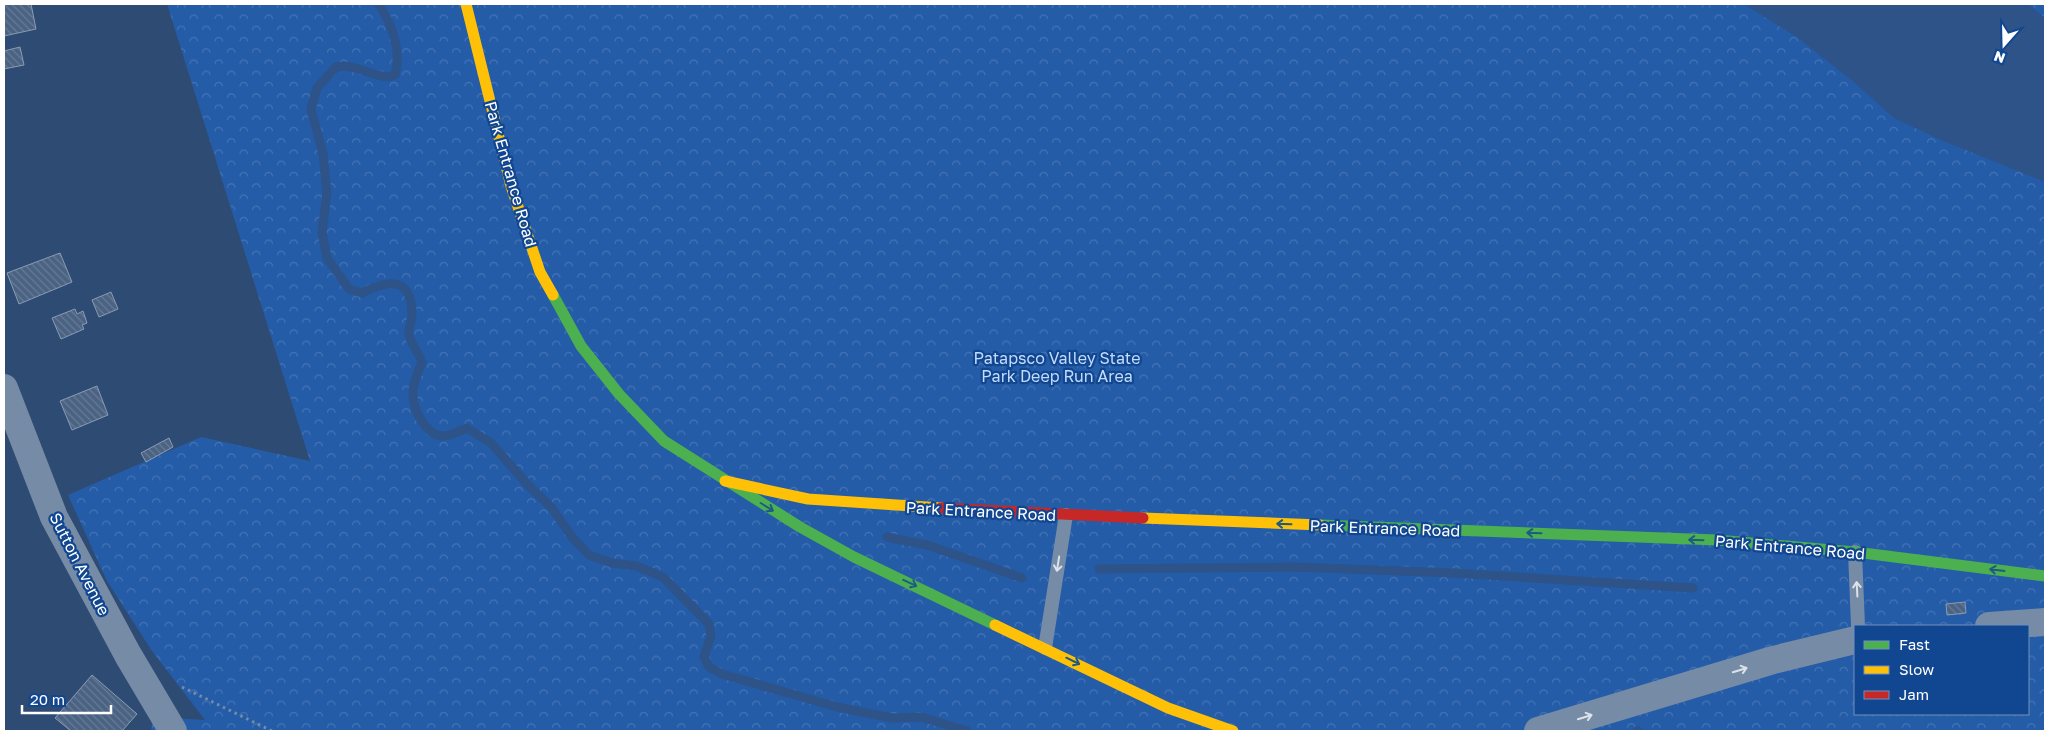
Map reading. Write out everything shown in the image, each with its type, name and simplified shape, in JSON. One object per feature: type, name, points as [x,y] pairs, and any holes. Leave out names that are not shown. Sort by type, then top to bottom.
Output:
[{"type":"street","name":"Park Entrance Road","points":[[466,4],[511,186],[540,272],[581,346],[619,394],[664,441],[800,527],[854,556],[1168,708],[1233,731]]},
{"type":"street","name":"Sutton Avenue","points":[[4,388],[54,517],[128,655],[174,731]]},
{"type":"street","name":"Park Entrance Road","points":[[726,481],[808,499],[881,505],[1066,516],[1717,540],[1855,552],[2045,576]]},
{"type":"street","points":[[2003,625],[2045,622]]},
{"type":"street","points":[[1538,731],[1773,660],[1854,640]]},
{"type":"lane","points":[[1045,648],[1066,516]]},
{"type":"lane","points":[[1855,552],[1858,625]]},
{"type":"path","points":[[178,685],[272,731]]},
{"type":"green space","name":"Patapsco Valley State Park Deep Run Area","points":[[167,4],[2045,4],[2045,731],[151,731],[153,717],[205,720],[152,651],[107,581],[68,495],[201,437],[310,461]]},
{"type":"shaded area","points":[[1744,4],[2028,4],[2045,18],[2045,182],[1941,140],[1894,118],[1854,82],[1798,38]]},
{"type":"building","points":[[4,4],[31,4],[36,29],[4,36]]},
{"type":"building","points":[[20,47],[24,65],[4,69],[4,51]]},
{"type":"building","points":[[60,253],[72,282],[19,304],[7,273]]},
{"type":"building","points":[[111,292],[118,309],[99,317],[92,300]]},
{"type":"building","points":[[75,309],[77,314],[83,311],[87,323],[82,325],[84,329],[61,339],[52,318]]},
{"type":"building","points":[[97,386],[108,415],[72,430],[60,401]]},
{"type":"building","points":[[169,438],[173,447],[146,462],[141,453]]},
{"type":"building","points":[[1965,602],[1966,613],[1947,615],[1946,604]]},
{"type":"building","points":[[92,675],[137,714],[122,731],[71,731],[55,718]]},
{"type":"waterway","points":[[379,4],[392,29],[397,56],[395,75],[382,76],[351,67],[336,67],[317,88],[311,109],[323,154],[327,193],[322,232],[327,258],[349,289],[362,293],[381,285],[397,284],[408,294],[412,315],[409,334],[422,362],[414,383],[413,396],[418,414],[425,426],[430,431],[441,436],[450,435],[467,428],[491,443],[528,485],[552,508],[572,537],[589,555],[612,563],[636,566],[663,577],[709,624],[711,636],[704,657],[709,667],[722,674],[837,707],[892,718],[921,717],[967,731]]},
{"type":"waterway","points":[[887,537],[927,545],[1022,578]]},
{"type":"waterway","points":[[1099,569],[1296,567],[1453,573],[1693,588]]},
{"type":"traffic: fast","points":[[553,295],[581,346],[619,394],[664,441],[800,527],[854,557],[995,625]]},
{"type":"traffic: fast","points":[[1320,525],[1717,540],[1855,552],[2045,576]]},
{"type":"traffic: slow","points":[[466,4],[511,186],[540,272],[553,295]]},
{"type":"traffic: slow","points":[[725,481],[808,499],[941,508]]},
{"type":"traffic: slow","points":[[1143,518],[1320,525]]},
{"type":"traffic: slow","points":[[995,625],[1168,708],[1233,731]]},
{"type":"traffic: jam","points":[[941,508],[1143,518]]}]
